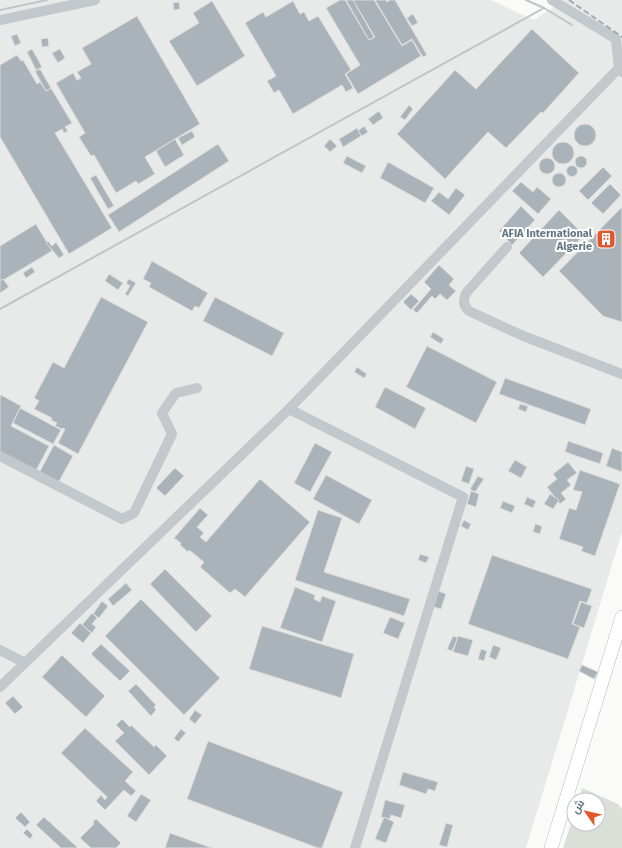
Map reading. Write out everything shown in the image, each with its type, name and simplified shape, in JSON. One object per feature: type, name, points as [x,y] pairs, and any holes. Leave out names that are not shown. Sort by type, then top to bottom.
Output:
[{"type":"main road","points":[[551,848],[622,617]]},
{"type":"street","points":[[0,20],[95,0]]},
{"type":"street","points":[[0,687],[289,409],[620,70],[616,39],[552,0]]},
{"type":"street","points":[[507,247],[466,293],[464,307],[469,311],[521,334],[622,374]]},
{"type":"street","points":[[0,456],[122,518],[134,513],[172,434],[162,413],[176,393],[198,388]]},
{"type":"street","points":[[289,409],[463,497],[355,848]]},
{"type":"street","points":[[0,650],[25,663]]},
{"type":"shaded area","points":[[0,0],[491,0],[534,20],[564,0],[622,0],[622,532],[526,848],[0,848]]},
{"type":"shaded area","points":[[582,788],[591,792],[581,792]]},
{"type":"shaded area","points":[[606,799],[618,804],[622,809],[622,848],[563,848],[568,832],[606,832]]},
{"type":"building","points":[[340,0],[345,0],[369,40],[375,37],[353,0],[374,0],[402,46],[412,40],[421,56],[358,94],[346,74],[360,65],[326,8]]},
{"type":"building","points":[[346,0],[353,0],[374,37],[369,40]]},
{"type":"building","points":[[375,0],[386,0],[387,2],[390,0],[395,0],[427,55],[423,57],[412,39],[402,45]]},
{"type":"building","points":[[212,1],[245,56],[197,86],[169,41],[199,23],[193,13]]},
{"type":"building","points":[[293,1],[300,14],[304,12],[309,21],[318,16],[351,70],[345,74],[353,88],[346,92],[342,85],[293,114],[279,90],[274,93],[267,81],[276,76],[245,23],[263,12],[266,17]]},
{"type":"building","points":[[179,2],[180,9],[174,10],[173,3]]},
{"type":"building","points":[[413,14],[418,23],[412,26],[407,18]]},
{"type":"building","points":[[137,16],[200,124],[145,157],[155,174],[138,184],[136,181],[116,193],[94,155],[91,156],[79,137],[85,133],[56,83],[73,73],[77,80],[81,78],[77,72],[91,64],[82,48]]},
{"type":"building","points":[[532,29],[579,73],[543,113],[541,112],[506,148],[488,132],[445,179],[397,134],[455,70],[476,89]]},
{"type":"building","points":[[17,34],[21,43],[15,46],[11,36]]},
{"type":"building","points":[[48,38],[49,46],[42,47],[41,39]]},
{"type":"building","points":[[32,49],[42,67],[36,70],[27,52]]},
{"type":"building","points":[[60,49],[65,58],[58,63],[52,53]]},
{"type":"building","points":[[17,55],[21,61],[23,60],[37,84],[40,82],[46,91],[51,88],[72,123],[65,127],[68,131],[64,133],[62,129],[55,133],[112,228],[69,254],[0,137],[0,65]]},
{"type":"building","points":[[40,69],[51,88],[46,91],[35,71]]},
{"type":"building","points":[[409,105],[413,109],[405,120],[400,117]]},
{"type":"building","points":[[379,111],[383,118],[373,125],[368,119]]},
{"type":"building","points":[[585,124],[593,127],[596,135],[593,143],[585,146],[577,143],[574,135],[577,127]]},
{"type":"building","points":[[364,126],[368,132],[362,136],[358,131]]},
{"type":"building","points":[[357,128],[361,136],[343,147],[339,139]]},
{"type":"building","points":[[192,131],[195,137],[182,145],[178,138]]},
{"type":"building","points":[[175,139],[184,155],[165,167],[156,151]]},
{"type":"building","points":[[330,139],[337,146],[330,152],[324,146]]},
{"type":"building","points":[[563,142],[571,145],[574,153],[571,161],[563,164],[555,161],[552,153],[555,145]]},
{"type":"building","points":[[218,144],[229,161],[119,232],[108,215]]},
{"type":"building","points":[[347,156],[366,166],[362,173],[343,163]]},
{"type":"building","points":[[581,156],[585,158],[587,162],[585,166],[581,168],[577,166],[575,162],[577,158]]},
{"type":"building","points":[[547,158],[553,160],[555,166],[553,172],[547,174],[541,172],[539,166],[541,160]]},
{"type":"building","points":[[388,162],[434,188],[425,203],[380,178]]},
{"type":"building","points":[[570,166],[574,166],[576,167],[576,175],[570,176],[567,173],[567,169]]},
{"type":"building","points":[[603,167],[612,176],[588,200],[579,191]]},
{"type":"building","points":[[556,173],[562,173],[566,177],[566,183],[562,187],[556,187],[552,183],[552,177]]},
{"type":"building","points":[[96,175],[114,206],[108,209],[90,178]]},
{"type":"building","points":[[521,182],[533,192],[537,187],[551,199],[538,214],[512,191]]},
{"type":"building","points":[[610,184],[621,195],[603,214],[591,203]]},
{"type":"building","points":[[456,188],[465,195],[449,215],[431,201],[439,192],[448,199]]},
{"type":"building","points":[[521,206],[535,220],[512,245],[499,231]]},
{"type":"building","name":"AFIA International Algerie","points":[[622,207],[622,322],[603,316],[559,271]]},
{"type":"building","points":[[559,210],[584,235],[543,277],[519,253]]},
{"type":"building","points":[[36,224],[52,251],[0,282],[0,246]]},
{"type":"building","points":[[48,241],[52,246],[56,242],[64,255],[59,258],[46,243]]},
{"type":"building","points":[[152,261],[208,293],[199,308],[195,306],[192,311],[149,287],[151,283],[143,279]]},
{"type":"building","points":[[439,265],[454,279],[449,285],[456,291],[447,300],[440,294],[435,299],[432,296],[417,313],[413,310],[431,289],[424,282]]},
{"type":"building","points":[[32,267],[35,272],[26,278],[23,273]]},
{"type":"building","points":[[109,274],[123,283],[118,290],[105,281]]},
{"type":"building","points":[[3,279],[9,287],[0,293],[0,281]]},
{"type":"building","points":[[129,279],[136,283],[128,296],[125,294],[130,286],[126,283]]},
{"type":"building","points":[[411,294],[419,301],[411,310],[403,302]]},
{"type":"building","points":[[101,297],[148,322],[78,454],[58,443],[65,429],[55,426],[57,423],[51,420],[52,418],[34,409],[39,401],[34,398],[53,362],[64,368]]},
{"type":"building","points":[[215,297],[284,333],[272,356],[203,321]]},
{"type":"building","points":[[433,332],[444,339],[441,344],[430,337]]},
{"type":"building","points":[[427,346],[497,382],[476,423],[406,387]]},
{"type":"building","points":[[357,367],[367,374],[364,378],[354,372]]},
{"type":"building","points":[[505,378],[591,409],[585,425],[499,394]]},
{"type":"building","points":[[385,387],[426,408],[415,429],[375,407]]},
{"type":"building","points":[[1,395],[21,406],[11,426],[49,446],[33,476],[0,458]]},
{"type":"building","points":[[520,404],[528,406],[526,412],[518,409]]},
{"type":"building","points":[[20,408],[61,430],[53,444],[13,423]]},
{"type":"building","points":[[568,441],[603,453],[600,464],[565,452]]},
{"type":"building","points":[[315,443],[332,452],[310,492],[294,483]]},
{"type":"building","points":[[54,445],[73,456],[57,485],[38,475]]},
{"type":"building","points":[[612,448],[622,452],[622,472],[606,466]]},
{"type":"building","points":[[515,460],[527,467],[521,478],[508,471]]},
{"type":"building","points":[[568,462],[577,473],[567,480],[571,485],[561,493],[566,499],[560,504],[547,487],[557,479],[553,474]]},
{"type":"building","points":[[466,466],[474,469],[469,484],[461,481]]},
{"type":"building","points":[[175,468],[184,476],[165,496],[156,488]]},
{"type":"building","points":[[580,470],[620,484],[595,556],[581,551],[583,547],[559,539],[569,508],[576,510],[582,492],[573,490]]},
{"type":"building","points":[[326,475],[372,500],[359,524],[313,499]]},
{"type":"building","points":[[478,476],[484,479],[475,492],[470,489]]},
{"type":"building","points":[[260,479],[310,522],[245,597],[235,589],[230,593],[200,567],[204,562],[189,550],[188,552],[180,545],[181,543],[174,538],[200,508],[208,515],[197,527],[204,533],[200,537],[206,542]]},
{"type":"building","points":[[471,491],[479,494],[476,507],[467,504]]},
{"type":"building","points":[[550,494],[559,500],[553,509],[544,504]]},
{"type":"building","points":[[527,497],[536,501],[533,508],[524,504]]},
{"type":"building","points":[[503,501],[515,506],[512,513],[500,508]]},
{"type":"building","points":[[318,510],[342,518],[324,572],[410,599],[404,616],[295,580]]},
{"type":"building","points":[[464,520],[471,524],[468,530],[461,526]]},
{"type":"building","points":[[535,524],[542,526],[540,534],[533,532]]},
{"type":"building","points":[[420,554],[429,557],[426,563],[418,560]]},
{"type":"building","points":[[492,555],[592,589],[587,603],[580,601],[572,624],[580,627],[568,659],[468,624]]},
{"type":"building","points":[[165,569],[212,616],[196,632],[150,584]]},
{"type":"building","points":[[126,583],[132,590],[113,606],[108,599]]},
{"type":"building","points":[[295,587],[315,595],[314,599],[320,602],[322,596],[336,601],[322,642],[280,628]]},
{"type":"building","points":[[438,591],[446,594],[441,609],[434,607]]},
{"type":"building","points":[[141,599],[220,678],[184,715],[105,636]]},
{"type":"building","points":[[102,601],[108,606],[99,618],[93,614]]},
{"type":"building","points":[[581,602],[592,606],[584,628],[573,624]]},
{"type":"building","points":[[92,613],[97,618],[92,624],[96,627],[92,633],[82,625]]},
{"type":"building","points":[[390,617],[405,623],[398,639],[383,633]]},
{"type":"building","points":[[80,623],[91,633],[83,643],[71,633]]},
{"type":"building","points":[[262,626],[354,654],[341,698],[249,669]]},
{"type":"building","points":[[453,636],[458,638],[452,651],[447,649]]},
{"type":"building","points":[[458,636],[473,640],[468,656],[453,652]]},
{"type":"building","points":[[101,644],[130,671],[120,681],[91,654]]},
{"type":"building","points":[[493,645],[501,648],[496,660],[489,657]]},
{"type":"building","points":[[481,649],[487,651],[484,661],[478,659]]},
{"type":"building","points":[[62,655],[105,696],[86,717],[42,677]]},
{"type":"building","points":[[582,665],[598,672],[594,679],[579,671]]},
{"type":"building","points":[[136,684],[156,705],[154,707],[156,710],[151,716],[128,691]]},
{"type":"building","points":[[13,696],[23,707],[15,714],[5,703]]},
{"type":"building","points":[[195,710],[202,715],[195,724],[189,719]]},
{"type":"building","points":[[122,719],[130,727],[131,725],[154,747],[156,745],[167,756],[149,775],[115,741],[124,733],[116,725]]},
{"type":"building","points":[[85,728],[133,772],[125,781],[136,791],[131,796],[124,790],[105,810],[96,801],[101,795],[105,800],[107,797],[61,753]]},
{"type":"building","points":[[181,729],[186,733],[178,742],[174,738]]},
{"type":"building","points":[[208,741],[343,792],[322,848],[318,848],[187,799]]},
{"type":"building","points":[[403,772],[438,782],[435,791],[428,789],[426,794],[399,785]]},
{"type":"building","points":[[141,794],[151,800],[136,822],[127,816]]},
{"type":"building","points":[[385,800],[405,805],[401,818],[391,815],[390,819],[381,817]]},
{"type":"building","points":[[21,812],[30,822],[25,827],[15,818]]},
{"type":"building","points":[[44,817],[77,848],[61,848],[36,825]]},
{"type":"building","points":[[384,817],[394,822],[386,843],[375,839]]},
{"type":"building","points":[[96,819],[121,843],[116,848],[91,848],[80,838],[94,824],[93,822]]},
{"type":"building","points":[[446,823],[453,825],[447,847],[439,845]]},
{"type":"building","points":[[27,829],[33,835],[30,839],[23,833]]},
{"type":"building","points":[[170,833],[212,848],[165,848]]},
{"type":"waterway","points":[[0,10],[47,0]]},
{"type":"waterway","points":[[526,0],[544,8]]},
{"type":"waterway","points":[[0,309],[544,8],[572,25]]},
{"type":"railway","points":[[569,0],[622,37]]},
{"type":"place","name":"AFIA International Algerie","points":[[606,239]]}]
